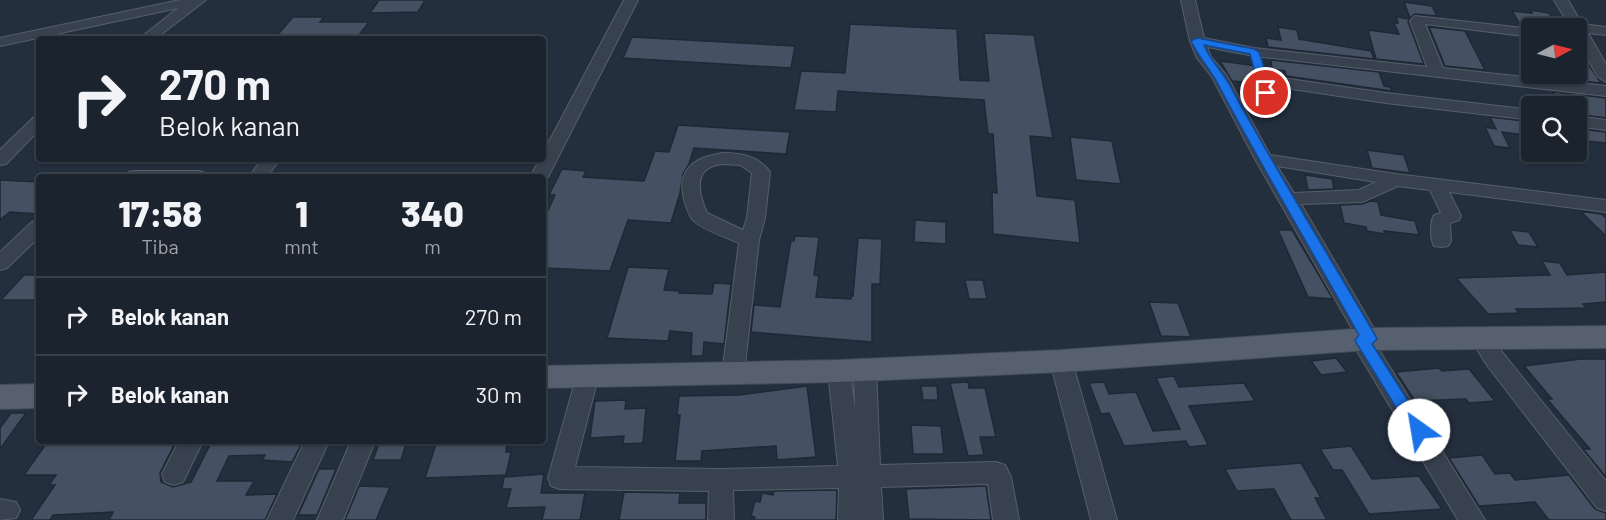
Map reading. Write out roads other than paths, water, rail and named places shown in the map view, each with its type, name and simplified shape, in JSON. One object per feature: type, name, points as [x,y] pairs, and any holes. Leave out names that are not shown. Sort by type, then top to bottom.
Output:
[{"type":"main road","points":[[546,377],[733,374],[1061,361],[1366,340],[1606,337]]},
{"type":"street","points":[[0,36],[171,0]]},
{"type":"street","points":[[541,174],[631,0]]},
{"type":"street","points":[[1188,0],[1197,41],[1204,58],[1219,76],[1366,340],[1472,520]]},
{"type":"street","points":[[1561,0],[1570,18]]},
{"type":"street","points":[[151,36],[175,20],[197,1]]},
{"type":"street","points":[[0,42],[197,1]]},
{"type":"street","points":[[1436,71],[1417,21],[1420,19],[1521,32]]},
{"type":"street","points":[[1587,34],[1606,32]]},
{"type":"street","points":[[1197,41],[1254,52],[1606,91]]},
{"type":"street","points":[[1587,47],[1606,77]]},
{"type":"street","points":[[1254,52],[1264,87],[1521,114]]},
{"type":"street","points":[[1587,122],[1606,125]]},
{"type":"street","points":[[0,160],[36,124]]},
{"type":"street","points":[[733,374],[749,240],[756,218],[761,172],[751,162],[735,158],[709,160],[697,167],[692,180],[691,193],[700,217],[749,240]]},
{"type":"street","points":[[1264,159],[1396,180],[1606,206]]},
{"type":"street","points":[[1289,199],[1362,196],[1396,180]]},
{"type":"street","points":[[1437,185],[1452,216],[1441,219],[1441,241]]},
{"type":"street","points":[[0,263],[36,229]]},
{"type":"street","points":[[1482,339],[1606,500]]},
{"type":"street","points":[[1061,361],[1104,520]]},
{"type":"street","points":[[852,370],[860,476],[870,520]]},
{"type":"street","points":[[587,378],[560,478],[721,480],[996,473],[999,477],[1006,520]]},
{"type":"street","points":[[174,474],[189,444]]},
{"type":"street","points":[[280,520],[316,444]]},
{"type":"street","points":[[330,520],[362,444]]},
{"type":"street","points":[[851,520],[860,476]]},
{"type":"street","points":[[720,520],[721,480]]}]
